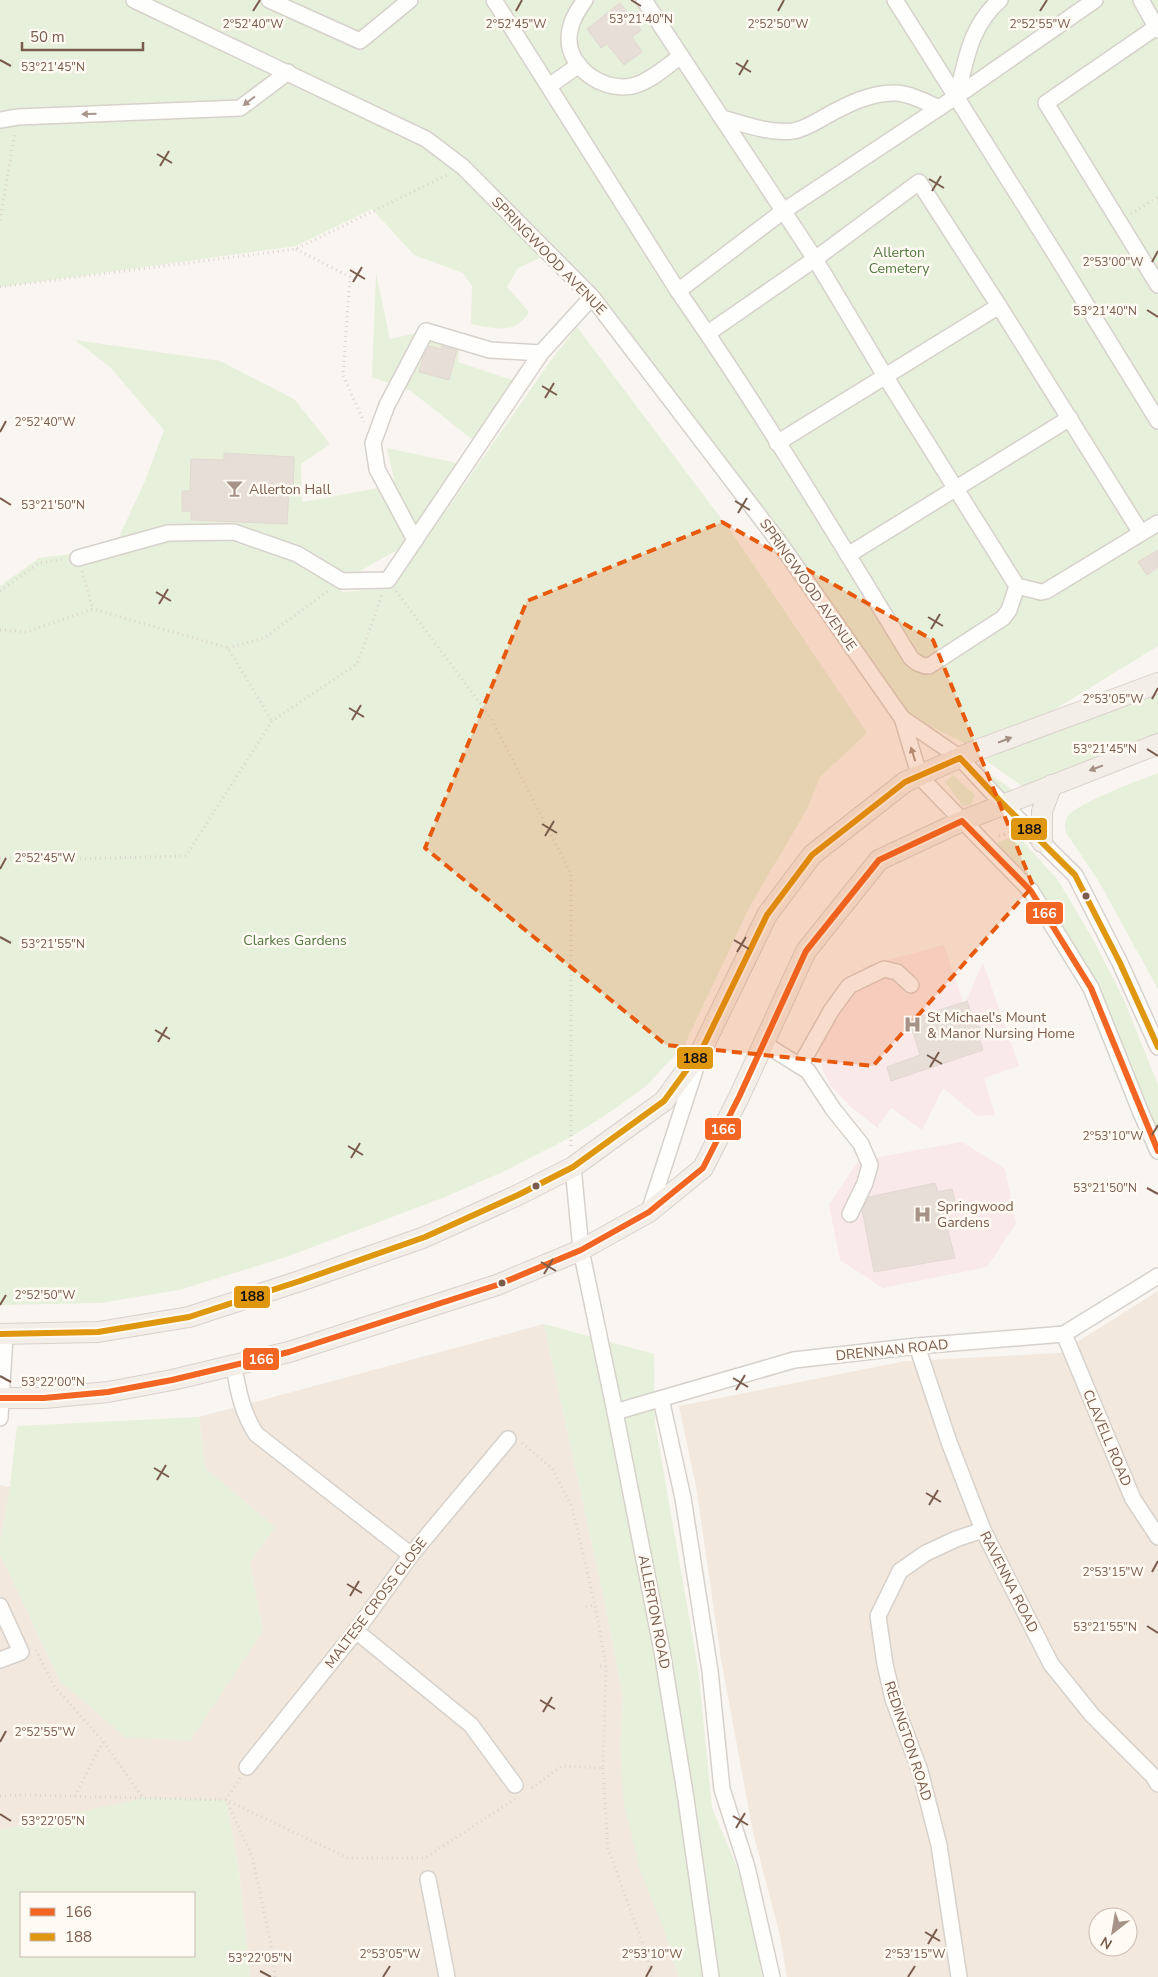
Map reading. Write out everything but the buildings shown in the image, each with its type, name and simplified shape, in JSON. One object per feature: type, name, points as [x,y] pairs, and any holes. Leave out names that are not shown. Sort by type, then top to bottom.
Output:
[{"type":"main road","points":[[3,1335],[98,1332],[189,1317],[300,1281],[425,1237],[518,1196],[573,1167],[664,1101],[702,1049],[767,915],[812,855],[905,782],[960,758],[1158,683]]},
{"type":"main road","points":[[1,1398],[44,1398],[108,1392],[172,1380],[289,1352],[498,1285],[581,1250],[650,1212],[703,1168],[764,1043],[806,951],[880,860],[962,821],[1158,744]]},
{"type":"main road","points":[[1042,842],[1042,811],[1052,785]]},
{"type":"street","name":"SPRINGWOOD AVENUE","points":[[134,0],[426,138],[463,167],[592,297],[779,542],[902,718],[920,777],[1031,891],[1091,988],[1158,1151]]},
{"type":"street","points":[[269,0],[360,41],[410,0]]},
{"type":"street","points":[[494,0],[678,291],[708,333],[911,658],[922,666],[929,666],[1004,618],[1011,605],[1017,586]]},
{"type":"street","points":[[585,0],[572,22],[569,39],[572,53],[579,65],[603,83],[614,87],[627,87],[647,81],[681,56]]},
{"type":"street","points":[[644,0],[814,259],[1017,586],[1041,592],[1046,591],[1158,522]]},
{"type":"street","points":[[895,0],[957,96],[1158,421]]},
{"type":"street","points":[[957,96],[972,37],[980,22],[1000,0]]},
{"type":"street","points":[[678,291],[782,212],[957,96],[1094,0]]},
{"type":"street","points":[[1140,0],[1158,28],[1046,103],[1158,285]]},
{"type":"street","points":[[549,86],[579,65]]},
{"type":"street","points":[[0,120],[18,117],[240,108],[288,72]]},
{"type":"street","points":[[722,118],[775,130],[794,131],[809,126],[848,104],[874,95],[896,93],[917,98],[939,108]]},
{"type":"street","points":[[708,333],[814,259],[919,182],[1141,533]]},
{"type":"street","points":[[78,558],[168,533],[234,532],[297,554],[342,581],[388,580],[541,353],[592,297]]},
{"type":"street","points":[[777,443],[999,306]]},
{"type":"street","points":[[415,540],[377,469],[373,443],[387,405],[426,332],[490,350],[541,353]]},
{"type":"street","points":[[848,555],[957,490],[1070,418]]},
{"type":"street","name":"SPRINGWOOD AVENUE","points":[[902,718],[960,758],[1003,804],[1075,875],[1120,963],[1158,1047]]},
{"type":"street","points":[[800,1066],[831,1011],[849,986],[884,969],[897,972],[911,985]]},
{"type":"street","points":[[764,1043],[808,1071],[833,1109],[861,1144],[870,1165],[850,1214]]},
{"type":"street","points":[[650,1212],[702,1049]]},
{"type":"street","name":"ALLERTON ROAD","points":[[573,1167],[581,1250],[616,1412],[662,1652],[686,1799],[711,1977]]},
{"type":"street","name":"DRENNAN ROAD","points":[[616,1412],[794,1360],[917,1346],[1064,1334],[1158,1276]]},
{"type":"street","name":"CLAVELL ROAD","points":[[1064,1334],[1133,1499],[1158,1537]]},
{"type":"street","points":[[0,1418],[3,1335]]},
{"type":"street","name":"RAVENNA ROAD","points":[[917,1346],[983,1530],[1051,1664],[1092,1715],[1153,1776],[1158,1784]]},
{"type":"street","points":[[234,1366],[243,1409],[256,1434],[411,1556]]},
{"type":"street","points":[[661,1398],[682,1498],[710,1671],[722,1789],[747,1867],[772,1977]]},
{"type":"street","name":"MALTESE CROSS CLOSE","points":[[247,1767],[356,1631],[411,1556],[508,1439]]},
{"type":"street","name":"REDINGTON ROAD","points":[[959,1977],[939,1845],[920,1771],[893,1699],[885,1664],[878,1616],[900,1571],[926,1553],[956,1539],[983,1530]]},
{"type":"street","points":[[0,1606],[21,1652],[0,1660]]},
{"type":"street","points":[[356,1631],[471,1725],[514,1785]]},
{"type":"street","points":[[428,1879],[447,1977]]},
{"type":"path","points":[[0,220],[18,117]]},
{"type":"path","points":[[0,287],[296,249],[463,167]]},
{"type":"path","points":[[1118,222],[1158,197]]},
{"type":"path","points":[[296,249],[350,278],[343,375],[373,443]]},
{"type":"path","points":[[0,590],[38,563],[78,558],[93,609]]},
{"type":"path","points":[[0,858],[75,859],[186,856],[272,721],[357,664],[388,580]]},
{"type":"path","points":[[388,580],[491,718],[571,874],[571,1158],[573,1167]]},
{"type":"path","points":[[0,630],[27,632],[93,609],[228,648],[264,638],[342,581]]},
{"type":"path","points":[[228,648],[272,721]]},
{"type":"path","points":[[993,838],[1013,832]]},
{"type":"path","points":[[508,1439],[512,1434],[552,1468],[572,1507],[596,1605],[606,1667],[603,1768],[608,1848],[652,1977]]},
{"type":"path","points":[[586,1607],[596,1605]]},
{"type":"path","points":[[21,1652],[33,1644],[54,1686],[103,1742],[143,1798]]},
{"type":"path","points":[[600,1666],[606,1667]]},
{"type":"path","points":[[75,1796],[103,1742]]},
{"type":"path","points":[[0,1796],[226,1800],[348,1858],[425,1858],[562,1766],[603,1768]]},
{"type":"path","points":[[226,1800],[247,1767]]},
{"type":"path","points":[[226,1800],[252,1856],[271,1944],[274,1977]]},
{"type":"highlighted area","points":[[722,522],[933,640],[1033,886],[873,1066],[666,1045],[425,848],[527,601]]},
{"type":"shaded area","name":"St Michael's Mount & Manor Nursing Home","points":[[944,945],[963,1002],[966,1001],[983,963],[1019,1066],[984,1078],[995,1115],[977,1116],[943,1088],[922,1130],[891,1108],[879,1124],[879,1129],[851,1107],[830,1085],[823,1070],[819,1048],[813,1045],[832,1007],[865,981],[862,967]]},
{"type":"shaded area","name":"Springwood Gardens","points":[[962,1142],[1005,1169],[1016,1223],[987,1267],[883,1288],[840,1260],[829,1205],[858,1161]]},
{"type":"shaded area","points":[[1158,1291],[1158,1977],[787,1977],[780,1936],[753,1832],[721,1659],[697,1492],[679,1406],[906,1361],[1060,1353]]},
{"type":"shaded area","points":[[544,1324],[605,1604],[623,1697],[620,1748],[664,1930],[679,1977],[250,1977],[239,1871],[226,1800],[0,1830],[0,1554],[60,1681],[263,1631],[250,1563],[275,1527],[205,1468],[199,1417]]},
{"type":"shaded area","points":[[0,1485],[10,1487],[0,1542]]},
{"type":"green space","name":"Allerton Cemetery","points":[[0,0],[1158,0],[1158,646],[1052,711],[967,744],[906,715],[784,537],[597,291],[557,250],[518,268],[507,287],[529,312],[517,325],[503,328],[471,324],[472,286],[463,273],[414,255],[372,209],[296,246],[0,287]]},
{"type":"green space","points":[[376,273],[390,339],[426,331],[445,337],[441,349],[426,345],[420,372],[449,379],[460,341],[458,362],[521,383],[479,445],[411,391],[372,377]]},
{"type":"green space","name":"Clarkes Gardens","points":[[577,327],[732,533],[867,733],[820,777],[807,809],[750,906],[685,1044],[646,1086],[571,1137],[498,1174],[445,1197],[286,1257],[179,1290],[100,1303],[0,1305],[0,586],[39,558],[80,553],[117,541],[145,481],[164,430],[110,367],[75,340],[220,361],[294,399],[330,444],[301,464],[302,502],[395,485],[387,448],[466,465],[415,540],[353,575],[341,592],[392,588],[549,363]]},
{"type":"green space","points":[[1158,689],[1158,736],[1022,786],[981,757]]},
{"type":"green space","points":[[981,768],[1017,793],[1006,798],[977,771]]},
{"type":"green space","points":[[1158,773],[1158,989],[1098,880],[1067,834],[1065,822],[1072,812],[1094,799]]},
{"type":"green space","points":[[953,775],[975,795],[971,805],[963,806],[945,782]]},
{"type":"green space","points":[[1017,835],[1058,880],[1095,943],[1124,1000],[1158,1085],[1158,1142],[1117,1032],[1080,958],[1042,893],[1018,864],[997,843]]},
{"type":"green space","points":[[544,1324],[654,1354],[655,1423],[698,1668],[712,1808],[745,1886],[762,1977],[679,1977],[664,1930],[640,1870],[624,1804],[620,1748],[623,1697],[605,1604]]},
{"type":"green space","points":[[199,1417],[205,1468],[275,1527],[250,1563],[263,1631],[190,1741],[125,1737],[60,1681],[0,1554],[0,1542],[10,1487],[17,1426]]},
{"type":"green space","points":[[143,1798],[226,1800],[239,1871],[250,1977],[0,1977],[0,1830]]},
{"type":"transit line","name":"188","points":[[0,1334],[98,1332],[189,1317],[300,1281],[425,1237],[518,1195],[573,1167],[664,1101],[702,1049],[767,915],[812,855],[905,782],[960,758],[1003,804],[1075,875],[1120,963],[1158,1047]]},
{"type":"transit line","name":"166","points":[[0,1398],[44,1398],[108,1392],[172,1380],[289,1352],[497,1285],[581,1250],[649,1212],[703,1168],[739,1097],[806,951],[879,860],[962,821],[1031,891],[1091,988],[1158,1151]]},
{"type":"place","name":"Allerton Hall","points":[[235,489]]},
{"type":"place","name":"St Michael's Mount & Manor Nursing Home","points":[[913,1025]]},
{"type":"place","name":"Springwood Gardens","points":[[923,1214]]}]
